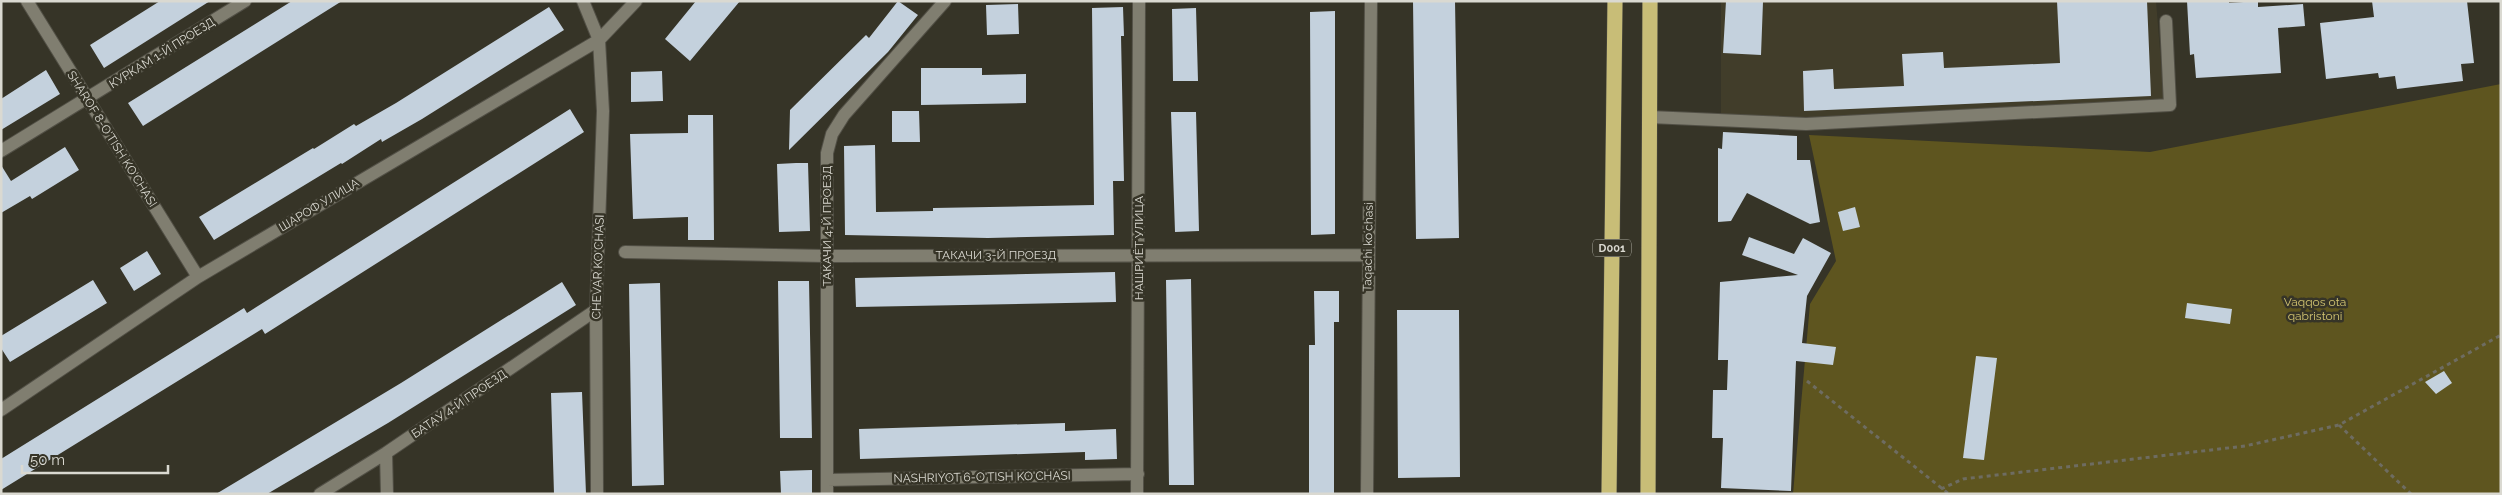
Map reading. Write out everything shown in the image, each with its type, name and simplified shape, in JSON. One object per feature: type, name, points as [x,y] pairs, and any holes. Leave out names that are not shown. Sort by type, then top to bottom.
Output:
[{"type":"highway","name":"D001","points":[[1609,494],[1615,1]]},
{"type":"highway","name":"D001","points":[[1648,494],[1650,1]]},
{"type":"street","name":"SHAROF 8-O'TISH KO'CHASI","points":[[27,1],[86,100],[198,277]]},
{"type":"street","name":"КУРКАМ 1-Й ПРОЕЗД","points":[[1,151],[245,1]]},
{"type":"street","name":"CHEVAR KO'CHASI","points":[[583,1],[598,40],[603,111],[596,310],[597,494]]},
{"type":"street","name":"ШАРОФ УЛИЦА","points":[[1,410],[198,277],[598,40],[636,1]]},
{"type":"street","name":"НАШРИЁТ УЛИЦА","points":[[1137,494],[1139,1]]},
{"type":"street","name":"Taqachi koʻchasi","points":[[1367,494],[1371,1]]},
{"type":"street","name":"ТАКАЧИ 4-Й ПРОЕЗД","points":[[827,494],[826,153],[832,134],[844,115],[940,3]]},
{"type":"street","points":[[1650,117],[1806,124],[2170,105],[2166,22]]},
{"type":"street","name":"ТАКАЧИ 3-Й ПРОЕЗД","points":[[625,252],[826,256],[1368,255]]},
{"type":"street","name":"БАТАУ 4-Й ПРОЕЗД","points":[[320,494],[386,453],[596,310]]},
{"type":"street","points":[[386,453],[387,494]]},
{"type":"street","name":"NASHRIYOT 6-O'TISH KO'CHASI","points":[[827,480],[1138,474]]},
{"type":"path","points":[[1942,489],[1963,479],[2245,446],[2339,425],[2501,335]]},
{"type":"path","points":[[1807,381],[1949,494]]},
{"type":"path","points":[[2339,425],[2411,494]]},
{"type":"shaded area","points":[[1721,1],[2156,1],[2164,100],[1796,119],[1721,114]]},
{"type":"green space","name":"Vaqqos ota qabristoni","points":[[2501,84],[2501,494],[1793,494],[1810,304],[1836,261],[1809,135],[2150,152]]},
{"type":"building","points":[[160,1],[210,1],[104,68],[90,45]]},
{"type":"building","points":[[292,1],[342,1],[143,126],[128,103]]},
{"type":"building","points":[[696,1],[740,1],[690,61],[665,39]]},
{"type":"building","points":[[898,1],[918,15],[888,52],[789,150],[790,110],[866,35],[869,38]]},
{"type":"building","points":[[1413,1],[1455,1],[1459,238],[1416,239]]},
{"type":"building","points":[[1726,1],[1763,2],[1761,55],[1723,53]]},
{"type":"building","points":[[2057,1],[2147,1],[2151,96],[1804,111],[1803,71],[1833,69],[1834,89],[1904,86],[1902,54],[1943,52],[1944,68],[2060,63]]},
{"type":"building","points":[[2187,1],[2229,1],[2229,3],[2258,1],[2258,7],[2303,4],[2305,26],[2278,28],[2281,73],[2196,78],[2194,54],[2190,55]]},
{"type":"building","points":[[2372,1],[2467,1],[2474,63],[2461,64],[2463,81],[2397,89],[2395,76],[2379,78],[2378,73],[2326,79],[2320,23],[2374,17]]},
{"type":"building","points":[[1018,4],[1019,34],[987,35],[986,5]]},
{"type":"building","points":[[549,7],[564,30],[422,119],[382,142],[381,139],[214,240],[199,217],[354,124],[356,126],[396,103]]},
{"type":"building","points":[[1123,7],[1124,36],[1121,36],[1124,181],[1113,181],[1114,235],[988,238],[845,235],[844,146],[875,145],[876,212],[933,211],[933,208],[1094,205],[1092,8]]},
{"type":"building","points":[[1196,8],[1198,81],[1173,81],[1172,9]]},
{"type":"building","points":[[1335,11],[1335,234],[1311,235],[1310,12]]},
{"type":"building","points":[[921,68],[982,68],[982,75],[1026,74],[1026,103],[921,105]]},
{"type":"building","points":[[46,70],[60,94],[1,130],[1,99]]},
{"type":"building","points":[[662,71],[663,101],[631,102],[631,72]]},
{"type":"building","points":[[570,109],[584,132],[265,334],[262,329],[1,490],[1,459],[244,308],[247,313]]},
{"type":"building","points":[[892,111],[919,111],[920,142],[892,142]]},
{"type":"building","points":[[1171,112],[1196,112],[1199,231],[1175,232]]},
{"type":"building","points":[[688,115],[713,115],[714,240],[688,240],[688,217],[633,219],[630,134],[688,133]]},
{"type":"building","points":[[1723,132],[1797,136],[1797,160],[1810,160],[1820,222],[1810,224],[1747,193],[1731,221],[1718,222],[1718,148],[1722,149]]},
{"type":"building","points":[[65,147],[79,170],[32,199],[30,196],[1,213],[1,165],[11,181]]},
{"type":"building","points":[[808,163],[810,231],[779,232],[777,164]]},
{"type":"building","points":[[1855,207],[1860,227],[1843,231],[1838,212]]},
{"type":"building","points":[[1749,237],[1794,254],[1803,238],[1831,253],[1807,296],[1802,343],[1836,347],[1833,365],[1796,361],[1791,491],[1721,488],[1723,438],[1712,438],[1713,390],[1727,390],[1728,360],[1718,360],[1720,282],[1798,275],[1742,255]]},
{"type":"building","points":[[147,251],[161,274],[134,291],[120,268]]},
{"type":"building","points":[[1115,272],[1116,302],[856,307],[855,278]]},
{"type":"building","points":[[1191,279],[1194,485],[1169,485],[1166,280]]},
{"type":"building","points":[[93,280],[107,303],[10,362],[1,348],[1,336]]},
{"type":"building","points":[[778,281],[809,281],[812,438],[780,438]]},
{"type":"building","points":[[562,282],[576,305],[388,423],[267,494],[216,494],[401,383]]},
{"type":"building","points":[[660,283],[664,485],[632,486],[629,284]]},
{"type":"building","points":[[1314,291],[1339,291],[1339,322],[1334,322],[1334,494],[1309,494],[1309,345],[1315,345]]},
{"type":"building","points":[[2187,303],[2232,309],[2230,324],[2185,318]]},
{"type":"building","points":[[1397,310],[1459,310],[1460,477],[1398,478]]},
{"type":"building","points":[[1976,356],[1997,358],[1984,460],[1963,458]]},
{"type":"building","points":[[2444,371],[2452,383],[2436,394],[2425,382]]},
{"type":"building","points":[[582,392],[586,494],[554,494],[551,393]]},
{"type":"building","points":[[1065,423],[1065,431],[1116,429],[1117,459],[1085,460],[1085,452],[860,459],[859,429]]},
{"type":"building","points":[[812,470],[812,494],[781,494],[780,471]]}]
